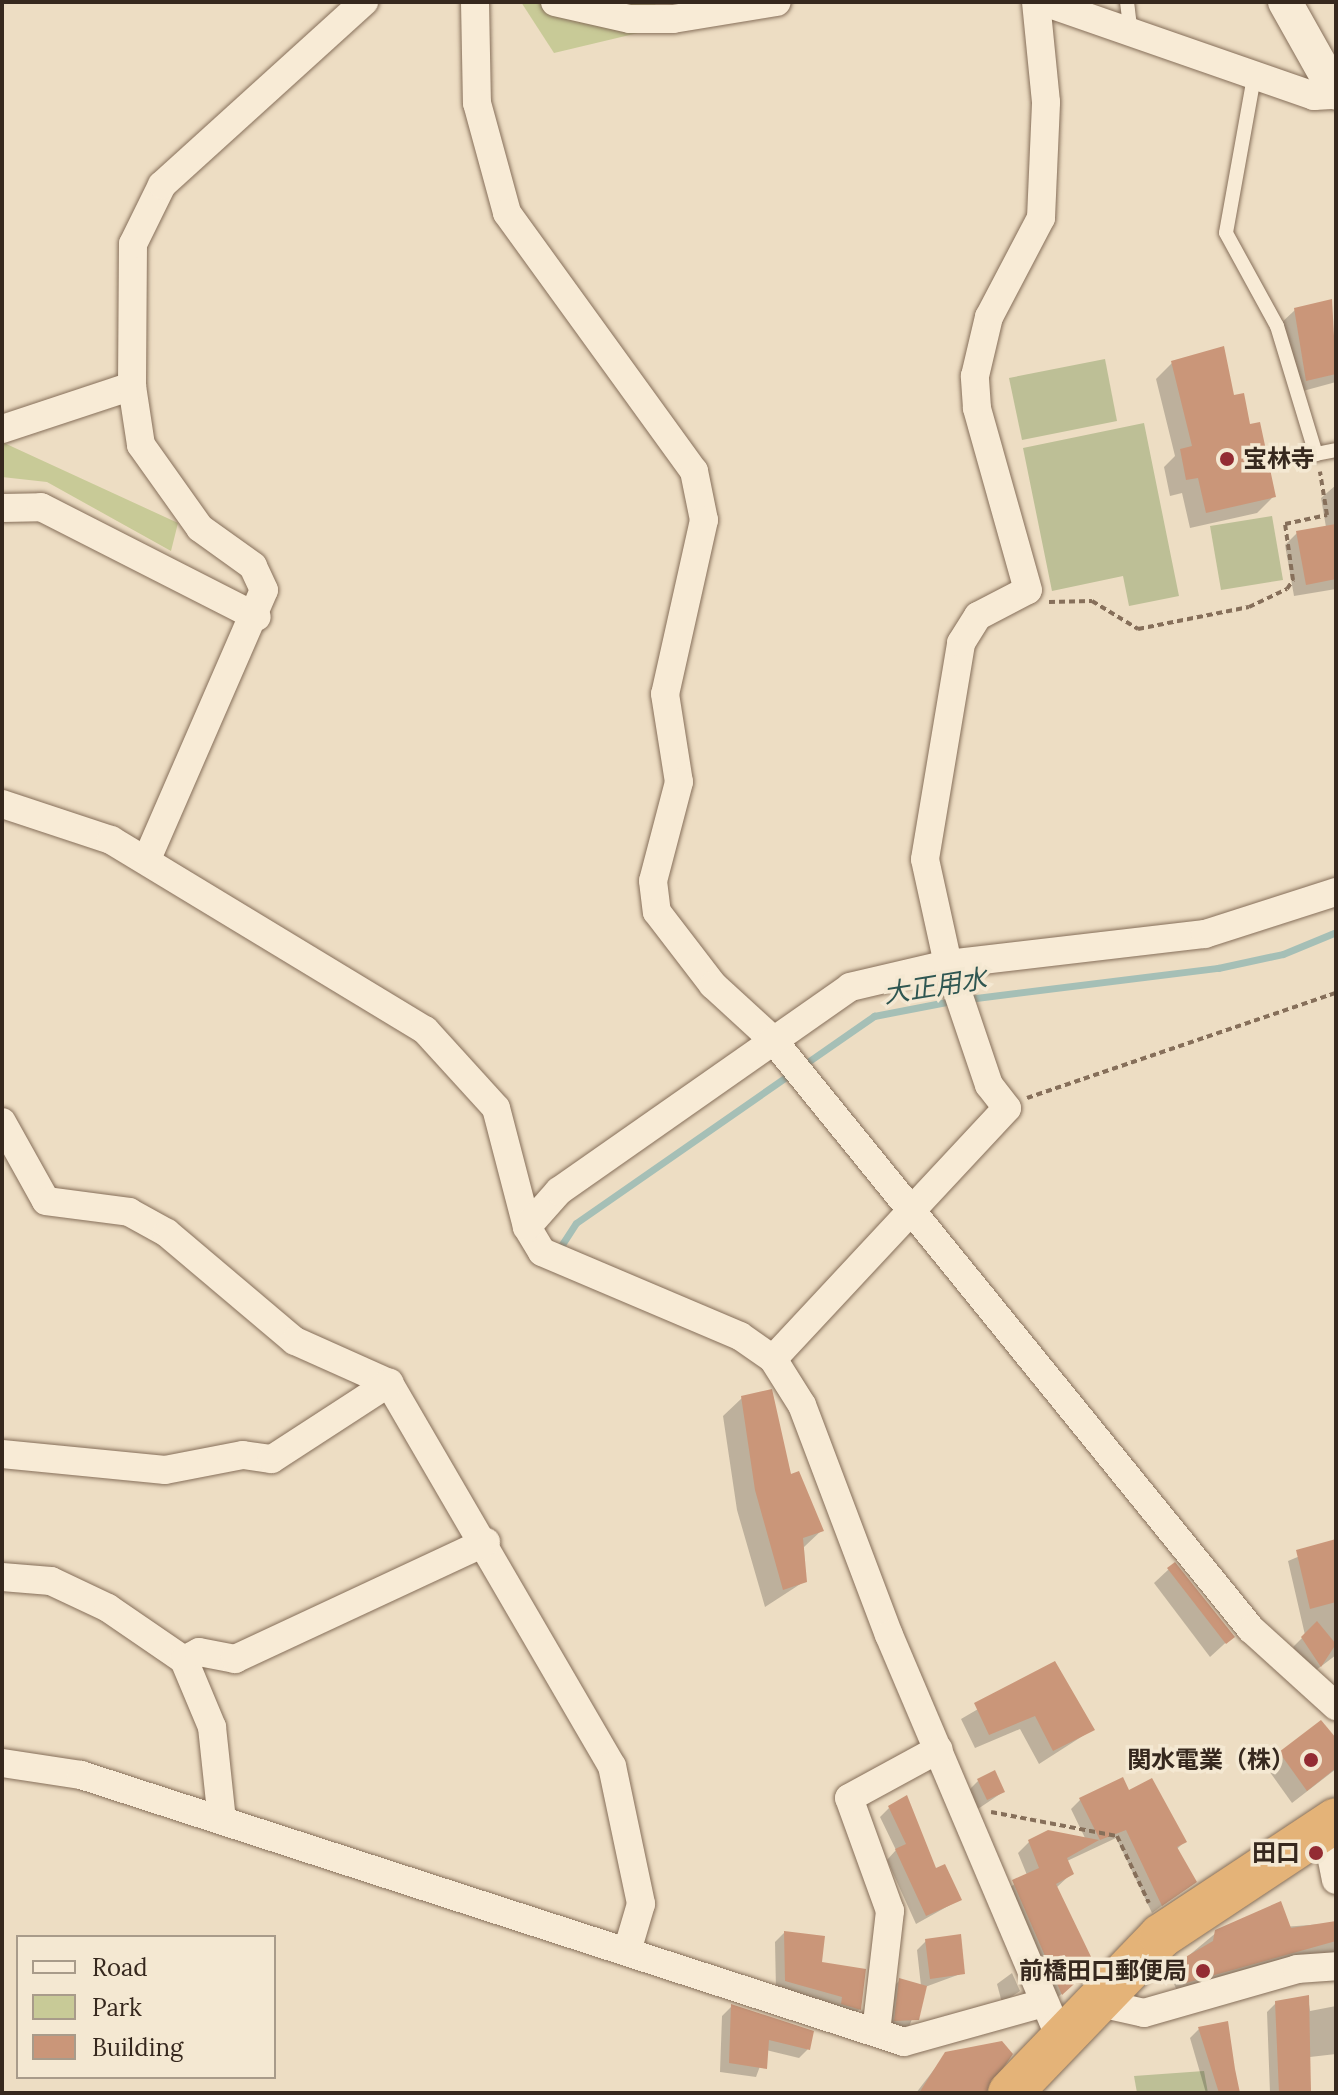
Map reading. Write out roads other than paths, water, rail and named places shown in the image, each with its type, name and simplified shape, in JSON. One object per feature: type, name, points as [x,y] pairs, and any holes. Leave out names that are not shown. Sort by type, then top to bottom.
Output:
[{"type":"highway","points":[[1010,2093],[1052,2019],[1091,2001],[1161,1936],[1331,1823]]},
{"type":"street","points":[[147,859],[257,617],[264,590],[253,566],[200,528],[141,445],[132,386],[133,244],[144,212],[162,185],[364,2]]},
{"type":"street","points":[[475,2],[477,103],[507,213],[694,471],[704,520],[665,694],[679,782],[653,881],[657,912],[713,985],[777,1047],[907,1212],[1251,1629],[1336,1706]]},
{"type":"street","points":[[555,2],[630,19],[704,16],[777,2]]},
{"type":"street","points":[[773,1359],[1007,1108],[989,1085],[956,986],[925,859],[961,643],[978,616],[1028,590],[977,408],[975,376],[989,317],[1041,218],[1046,102],[1036,2]]},
{"type":"street","points":[[1044,2],[1131,38],[1314,96],[1336,94],[1285,2]]},
{"type":"street","points":[[2,429],[132,386]]},
{"type":"street","points":[[2,508],[41,507],[257,617]]},
{"type":"street","points":[[2,804],[147,859],[425,1030],[496,1108],[527,1227],[542,1252],[740,1336],[773,1359],[802,1405],[939,1749],[1052,2019],[904,2042],[628,1948],[81,1775],[2,1763]]},
{"type":"street","points":[[527,1227],[559,1191],[777,1047],[850,987],[956,986],[1205,934],[1336,892]]},
{"type":"street","points":[[2,1122],[46,1201],[129,1212],[167,1233],[295,1341],[389,1383],[486,1542],[612,1766],[641,1904],[628,1948]]},
{"type":"street","points":[[2,1454],[165,1470],[243,1455],[272,1459],[389,1383]]},
{"type":"street","points":[[184,1660],[199,1652],[235,1659],[486,1542]]},
{"type":"street","points":[[2,1577],[65,1588],[184,1660],[212,1727],[222,1820]]},
{"type":"street","points":[[876,2032],[890,1911],[849,1798],[939,1749]]},
{"type":"street","points":[[1331,1823],[1336,1880]]},
{"type":"street","points":[[1091,2001],[1144,2013],[1297,1969],[1336,1966]]},
{"type":"lane","points":[[1127,2],[1131,38]]},
{"type":"lane","points":[[1254,77],[1226,233],[1277,326],[1316,454],[1336,450]]},
{"type":"waterway","name":"大正用水","points":[[968,999],[1218,968],[1283,954],[1336,932]]},
{"type":"waterway","name":"大正用水","points":[[802,1066],[874,1016],[952,1001]]},
{"type":"waterway","name":"大正用水","points":[[561,1246],[576,1223],[792,1073]]},
{"type":"place","name":"宝林寺","points":[[1227,459]]},
{"type":"place","name":"関水電業（株）","points":[[1311,1760]]},
{"type":"place","name":"田口","points":[[1316,1853]]},
{"type":"place","name":"前橋田口郵便局","points":[[1203,1971]]}]
